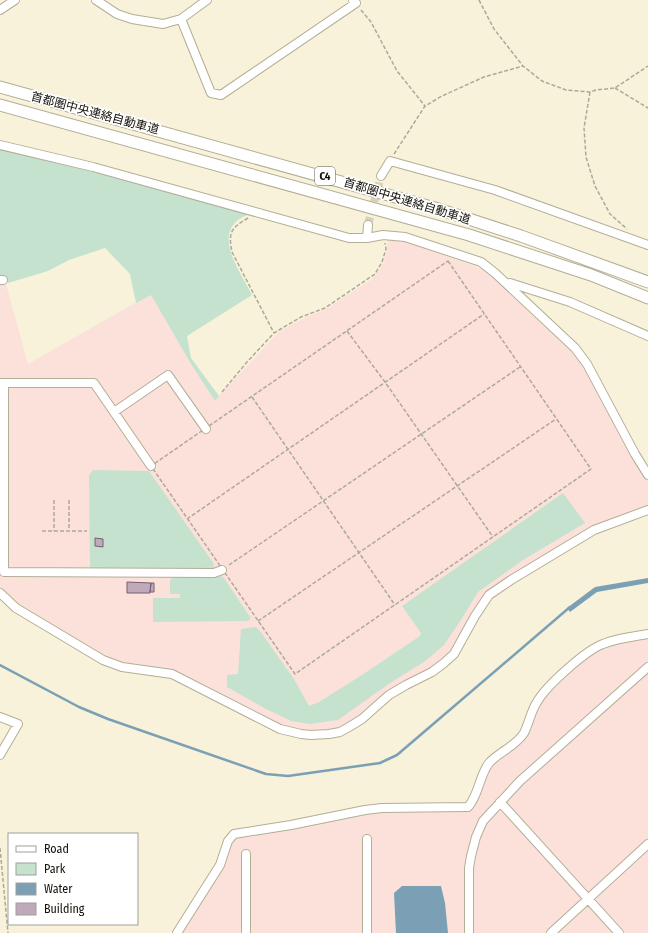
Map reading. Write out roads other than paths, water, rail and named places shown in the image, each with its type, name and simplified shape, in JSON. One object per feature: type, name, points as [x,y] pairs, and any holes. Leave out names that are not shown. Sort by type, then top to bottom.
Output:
[{"type":"highway","name":"首都圏中央連絡自動車道","points":[[0,87],[435,208],[521,236],[648,282]]},
{"type":"highway","name":"首都圏中央連絡自動車道","points":[[0,105],[469,235],[591,275],[648,298]]},
{"type":"street","points":[[0,10],[16,0]]},
{"type":"street","points":[[96,0],[116,14],[132,19],[163,24],[181,19],[207,0]]},
{"type":"street","points":[[181,19],[211,93],[221,95],[355,2]]},
{"type":"street","points":[[0,145],[93,167],[349,238],[367,238],[383,235],[405,237],[481,262],[507,282],[575,348],[587,364],[648,475]]},
{"type":"street","points":[[381,176],[390,160],[495,190],[648,245]]},
{"type":"street","points":[[367,238],[368,225]]},
{"type":"street","points":[[507,282],[570,302],[648,336]]},
{"type":"street","points":[[114,412],[168,375],[206,429]]},
{"type":"street","points":[[151,466],[94,383],[2,383],[4,572],[214,573],[222,570]]},
{"type":"street","points":[[0,594],[16,608],[104,660],[122,667],[172,674],[280,729],[300,734],[329,734],[340,732],[362,719],[389,695],[432,672],[444,663],[454,654],[475,616],[489,595],[594,530],[648,510]]},
{"type":"street","points":[[177,933],[220,865],[228,841],[234,834],[291,826],[365,810],[382,808],[468,807],[472,802],[480,780],[489,763],[524,733],[531,712],[538,700],[551,686],[582,657],[602,644],[648,634]]},
{"type":"street","points":[[469,933],[469,868],[476,836],[483,821],[520,781],[648,667]]},
{"type":"street","points":[[0,717],[18,724],[0,755]]},
{"type":"street","points":[[500,802],[619,933]]},
{"type":"street","points":[[367,933],[368,839]]},
{"type":"street","points":[[551,933],[648,844]]},
{"type":"street","points":[[246,854],[246,933]]},
{"type":"water","points":[[648,578],[648,583],[597,592],[570,612],[567,608],[595,587]]},
{"type":"water","points":[[402,886],[441,886],[445,903],[448,933],[396,933],[394,893]]},
{"type":"waterway","points":[[0,665],[79,707],[108,719],[266,774],[288,776],[380,763],[397,755],[570,607]]},
{"type":"tunnel","points":[[368,225],[381,176]]}]
